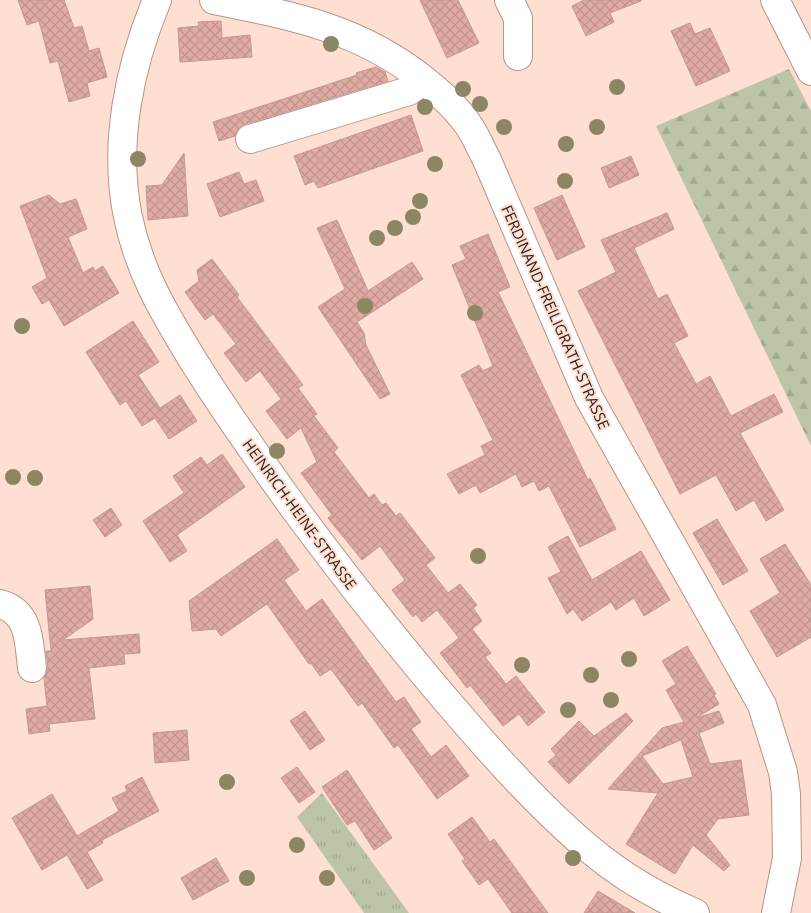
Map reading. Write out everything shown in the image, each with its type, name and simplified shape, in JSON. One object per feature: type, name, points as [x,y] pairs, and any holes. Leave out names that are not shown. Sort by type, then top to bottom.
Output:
[{"type":"street","name":"HEINRICH-HEINE-STRASSE","points":[[157,0],[127,97],[123,182],[134,241],[148,282],[161,308],[254,452],[336,564],[417,668],[507,770],[563,826],[617,871],[673,904],[695,913]]},
{"type":"street","name":"FERDINAND-FREILIGRATH-STRASSE","points":[[214,0],[292,16],[334,28],[372,46],[404,64],[445,97],[469,126],[486,160],[589,398],[762,705],[783,772],[786,794],[787,858],[776,913]]},
{"type":"street","points":[[510,0],[518,18],[518,56]]},
{"type":"street","points":[[775,0],[811,70]]},
{"type":"street","points":[[250,139],[409,92],[424,80]]},
{"type":"street","points":[[0,604],[17,611],[28,629],[32,668]]},
{"type":"green space","points":[[789,69],[811,111],[811,446],[656,126]]},
{"type":"green space","points":[[322,793],[409,913],[364,913],[297,817]]},
{"type":"building","points":[[18,0],[64,0],[74,28],[82,26],[89,51],[99,48],[107,77],[87,83],[90,96],[69,102],[58,61],[50,63],[39,21],[27,25]]},
{"type":"building","points":[[420,0],[458,0],[479,43],[447,58]]},
{"type":"building","points":[[584,0],[641,1],[610,13],[614,22],[586,36],[572,6]]},
{"type":"building","points":[[221,21],[222,38],[250,35],[252,57],[180,62],[178,28],[199,26],[198,22]]},
{"type":"building","points":[[690,23],[695,34],[710,28],[730,71],[696,86],[671,31]]},
{"type":"building","points":[[376,67],[385,72],[388,81],[245,124],[238,129],[235,136],[219,141],[213,122],[357,75],[356,73]]},
{"type":"building","points":[[411,115],[423,151],[318,188],[314,181],[305,185],[294,156]]},
{"type":"building","points":[[184,153],[188,216],[148,220],[146,186],[162,185]]},
{"type":"building","points":[[631,156],[639,175],[609,188],[601,168]]},
{"type":"building","points":[[239,172],[244,184],[256,180],[264,201],[220,217],[207,184]]},
{"type":"building","points":[[49,195],[60,204],[76,199],[87,229],[68,237],[83,273],[93,267],[95,271],[103,266],[119,293],[64,326],[49,300],[42,304],[32,287],[47,278],[20,206]]},
{"type":"building","points":[[562,195],[585,247],[557,260],[534,208]]},
{"type":"building","points":[[667,213],[674,229],[634,248],[658,299],[667,294],[688,336],[674,343],[696,384],[710,376],[731,416],[774,394],[783,412],[740,433],[784,510],[766,521],[754,500],[736,511],[716,475],[680,494],[578,291],[616,272],[601,240]]},
{"type":"building","points":[[337,220],[368,291],[412,262],[423,279],[357,322],[364,333],[366,345],[390,394],[380,399],[318,307],[345,289],[317,228]]},
{"type":"building","points":[[488,234],[510,287],[498,292],[588,480],[590,478],[616,529],[580,547],[549,486],[539,491],[534,481],[522,487],[516,474],[480,493],[476,485],[459,494],[447,474],[485,455],[481,446],[493,440],[461,375],[479,365],[483,371],[493,366],[452,265],[466,259],[460,246]]},
{"type":"building","points":[[212,259],[239,295],[237,297],[303,385],[298,388],[317,414],[314,416],[338,448],[334,452],[369,498],[374,494],[382,505],[386,503],[396,516],[400,513],[435,558],[426,565],[448,593],[460,584],[477,605],[473,608],[482,621],[472,629],[491,653],[485,657],[506,684],[516,676],[545,712],[528,726],[519,714],[503,726],[470,685],[467,688],[440,653],[459,638],[437,610],[422,622],[416,614],[413,617],[392,590],[405,580],[380,546],[362,560],[328,518],[332,515],[301,473],[317,462],[301,428],[287,439],[266,411],[281,399],[260,371],[246,382],[224,353],[236,344],[213,314],[205,320],[185,292],[199,281],[197,270]]},
{"type":"building","points":[[133,321],[159,362],[138,375],[160,408],[180,395],[197,421],[169,439],[155,418],[142,426],[126,401],[120,405],[86,352]]},
{"type":"building","points":[[222,454],[245,487],[177,535],[187,551],[170,562],[143,521],[184,493],[173,476],[201,457],[207,465]]},
{"type":"building","points":[[111,508],[122,525],[105,537],[93,520]]},
{"type":"building","points":[[717,519],[748,571],[723,585],[693,533]]},
{"type":"building","points":[[568,536],[592,580],[641,551],[670,600],[644,616],[634,598],[616,610],[611,602],[582,621],[573,609],[567,614],[548,578],[561,572],[548,547]]},
{"type":"building","points":[[277,539],[299,570],[284,580],[306,611],[322,599],[396,702],[404,697],[421,722],[411,729],[431,757],[446,745],[469,776],[437,799],[398,745],[394,748],[362,703],[358,706],[331,669],[320,676],[311,663],[309,664],[267,604],[221,636],[216,629],[192,631],[189,601]]},
{"type":"building","points":[[785,544],[811,585],[811,637],[777,657],[750,611],[780,593],[760,559]]},
{"type":"building","points":[[90,586],[93,619],[63,640],[139,634],[140,653],[124,654],[125,664],[89,668],[95,719],[49,724],[50,731],[29,734],[26,709],[47,706],[44,678],[48,667],[46,651],[51,651],[45,590]]},
{"type":"building","points":[[687,646],[716,694],[714,695],[719,704],[696,718],[719,711],[724,723],[699,733],[710,764],[741,760],[749,815],[718,819],[706,835],[730,865],[724,871],[693,845],[675,874],[626,844],[658,793],[608,789],[662,728],[684,722],[666,690],[676,684],[662,661]],"holes":[[[681,740],[693,777],[663,784],[642,756]]]},
{"type":"building","points":[[305,711],[325,740],[310,750],[290,721]]},
{"type":"building","points":[[626,713],[633,721],[569,784],[548,762],[556,755],[551,749],[579,721],[594,736]]},
{"type":"building","points":[[187,730],[189,760],[155,763],[153,733]]},
{"type":"building","points":[[297,767],[315,792],[299,803],[281,778]]},
{"type":"building","points":[[347,770],[392,838],[374,850],[355,821],[347,825],[322,787]]},
{"type":"building","points":[[142,777],[159,811],[102,840],[103,843],[87,852],[103,880],[87,889],[67,855],[42,870],[12,818],[52,794],[77,836],[119,811],[112,798],[127,791],[125,786]]},
{"type":"building","points":[[472,817],[490,842],[494,839],[548,913],[512,913],[488,879],[479,885],[462,861],[465,859],[448,834]]},
{"type":"building","points":[[216,858],[229,881],[193,900],[181,878]]},
{"type":"building","points":[[598,891],[635,913],[584,913]]}]
